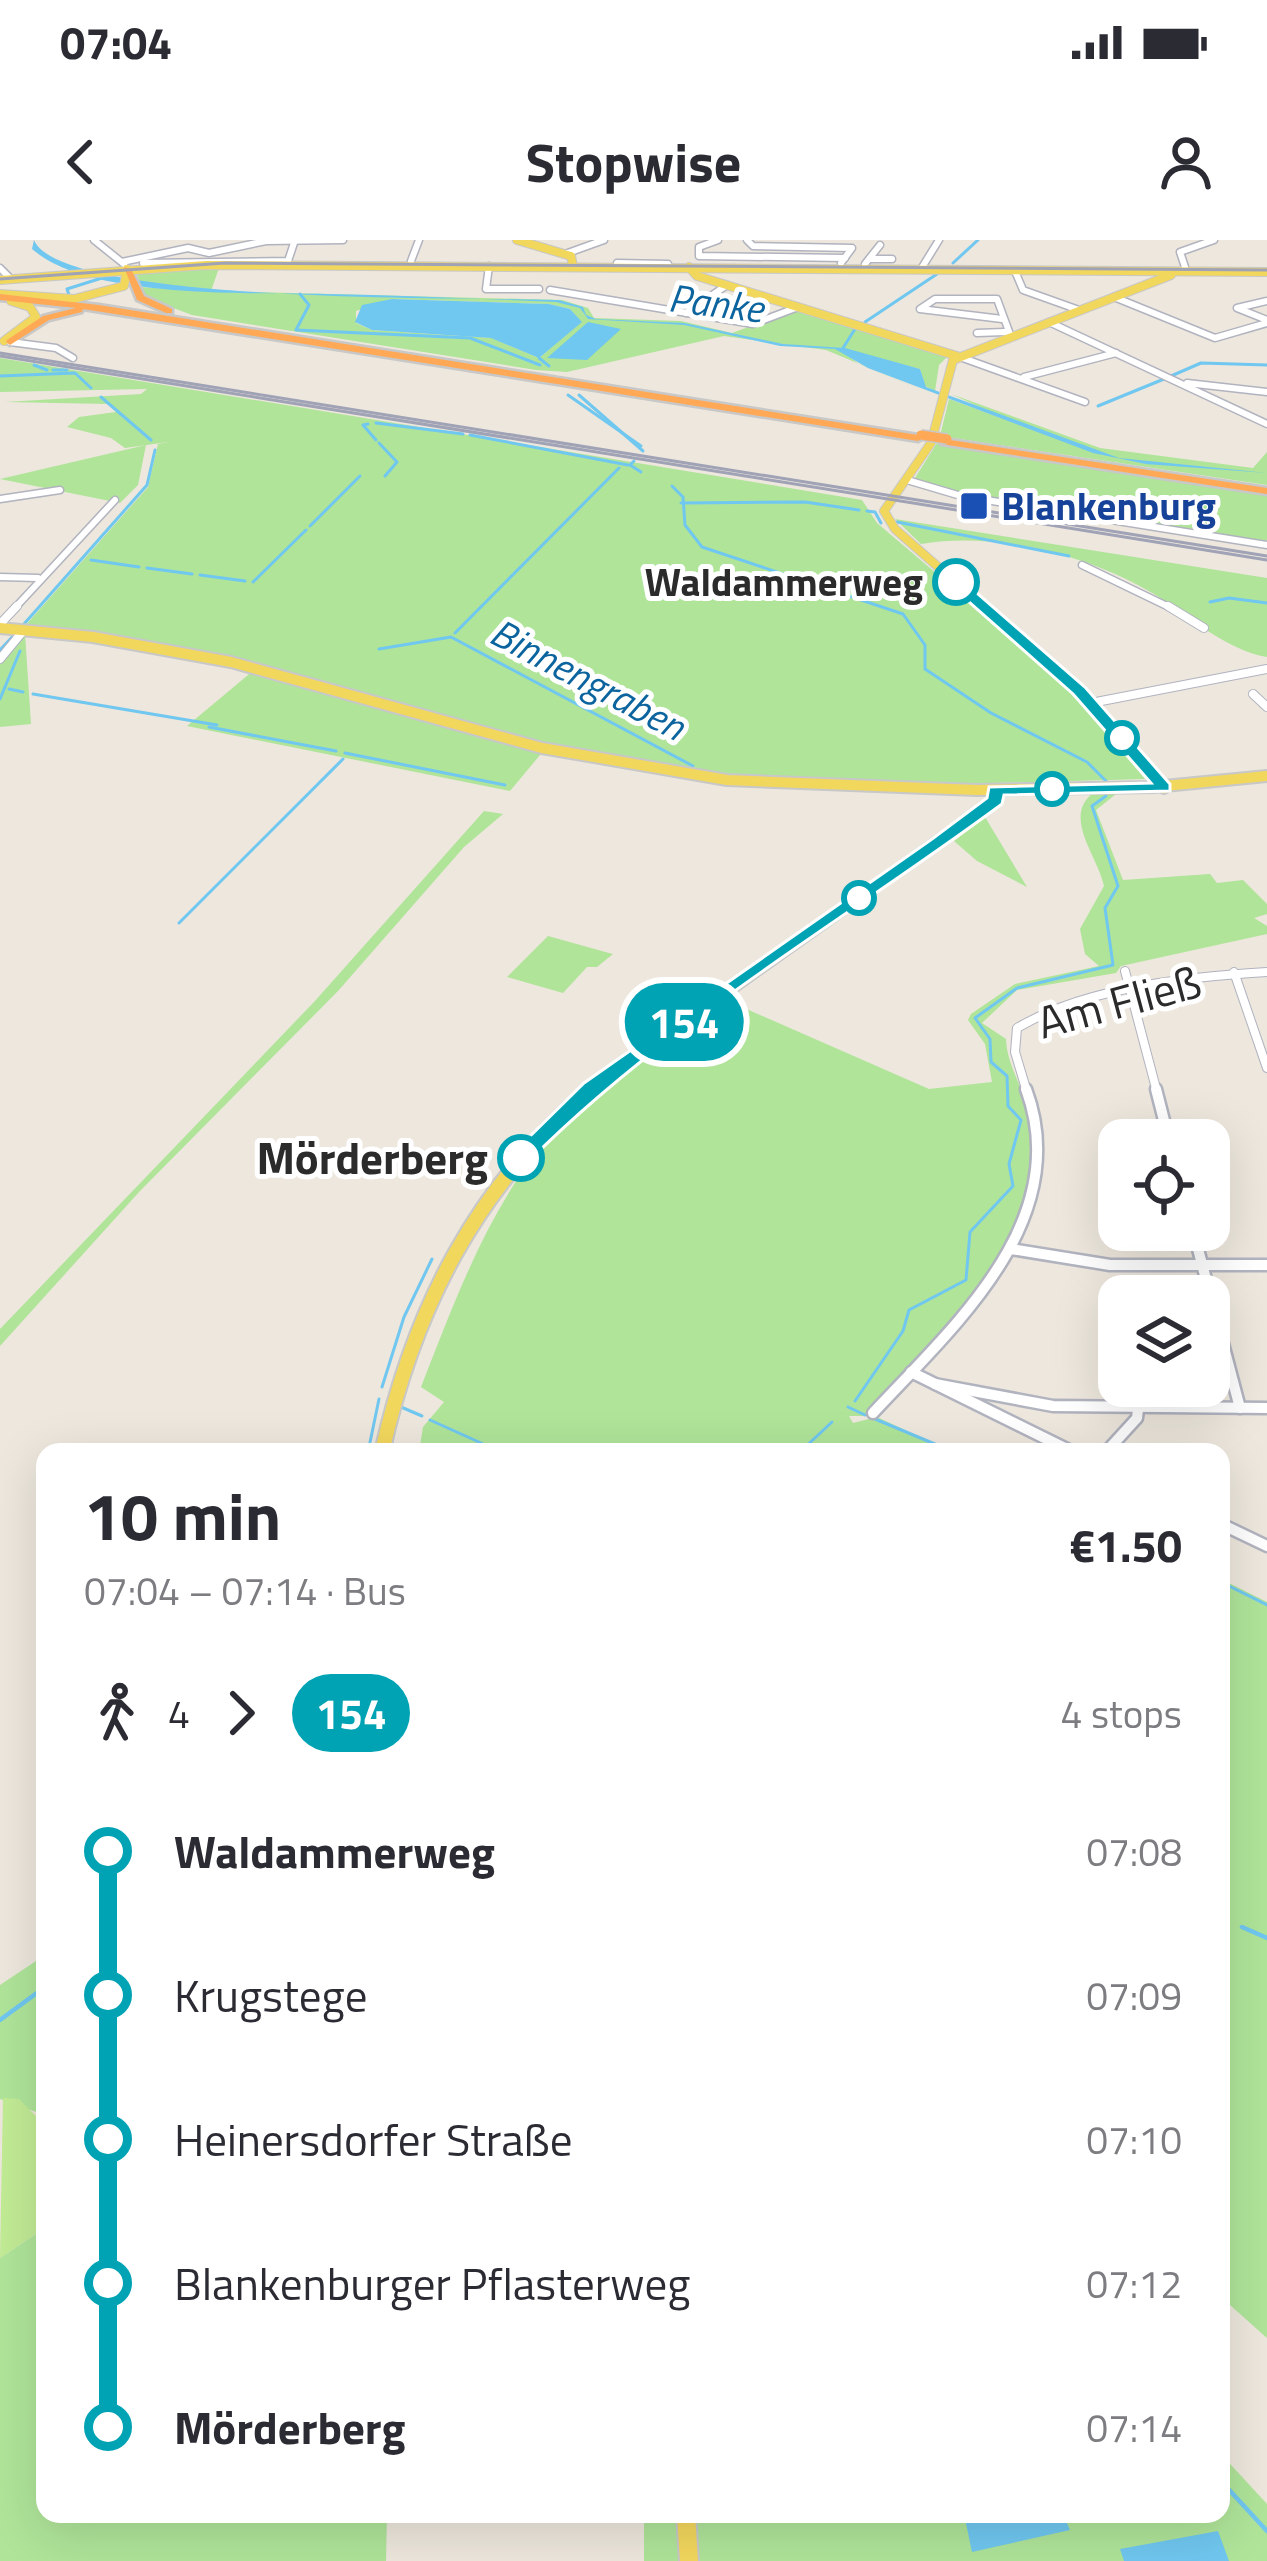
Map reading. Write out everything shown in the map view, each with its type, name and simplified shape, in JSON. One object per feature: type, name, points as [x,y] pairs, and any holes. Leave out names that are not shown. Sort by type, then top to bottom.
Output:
[{"type":"highway","points":[[124,265],[146,302],[216,323]]},
{"type":"highway","points":[[32,296],[919,436]]},
{"type":"highway","points":[[0,297],[111,310],[1267,489]]},
{"type":"highway","points":[[5,341],[57,314],[111,310]]},
{"type":"main road","points":[[517,240],[566,254],[570,266]]},
{"type":"main road","points":[[0,280],[124,265],[844,263],[920,269],[1267,270]]},
{"type":"main road","points":[[0,297],[107,295],[127,283],[124,265]]},
{"type":"main road","points":[[693,267],[703,278],[960,356]]},
{"type":"main road","points":[[1162,273],[1114,297],[1008,334],[948,366],[931,443],[884,511],[888,522],[1090,703],[1164,788]]},
{"type":"main road","points":[[0,297],[36,314],[5,341]]},
{"type":"main road","points":[[0,626],[258,669],[511,740],[619,764],[796,786],[1164,788],[1267,776]]},
{"type":"main road","points":[[384,1443],[402,1358],[429,1289],[460,1238],[538,1137],[591,1088],[996,800],[995,790]]},
{"type":"main road","points":[[686,2523],[688,2561]]},
{"type":"street","points":[[94,240],[124,265],[288,261],[295,241]]},
{"type":"street","points":[[124,265],[188,248],[209,253],[266,241],[343,240]]},
{"type":"street","points":[[411,261],[419,240]]},
{"type":"street","points":[[566,254],[604,240]]},
{"type":"street","points":[[718,240],[701,246],[699,256],[844,263],[853,248],[756,247],[747,240]]},
{"type":"street","points":[[920,269],[939,240]]},
{"type":"street","points":[[1183,269],[1180,252],[1214,240]]},
{"type":"street","points":[[880,245],[867,262],[892,259]]},
{"type":"street","points":[[617,263],[668,264]]},
{"type":"street","points":[[489,266],[486,289],[545,289],[755,324],[798,307]]},
{"type":"street","points":[[545,289],[547,266]]},
{"type":"street","points":[[0,268],[11,279]]},
{"type":"street","points":[[1014,269],[1023,290],[1079,310]]},
{"type":"street","points":[[686,313],[727,285]]},
{"type":"street","points":[[1114,297],[1213,338],[1267,322]]},
{"type":"street","points":[[977,333],[1008,334],[998,299],[935,299],[920,310],[1003,319]]},
{"type":"street","points":[[1267,301],[1237,308],[1267,322]]},
{"type":"street","points":[[1049,322],[1267,424]]},
{"type":"street","points":[[1249,328],[1267,336]]},
{"type":"street","points":[[5,341],[56,348],[73,358]]},
{"type":"street","points":[[1021,378],[1117,353]]},
{"type":"street","points":[[960,356],[1085,402]]},
{"type":"street","points":[[1178,383],[1267,392]]},
{"type":"street","points":[[1205,396],[1251,390]]},
{"type":"street","points":[[907,480],[961,496],[1267,545]]},
{"type":"street","points":[[0,499],[60,490]]},
{"type":"street","points":[[0,626],[38,578],[115,500]]},
{"type":"street","points":[[1082,565],[1145,592],[1204,628]]},
{"type":"street","points":[[0,577],[38,578]]},
{"type":"street","points":[[0,659],[25,630]]},
{"type":"street","points":[[1090,703],[1267,668]]},
{"type":"street","points":[[1253,694],[1267,707]]},
{"type":"street","points":[[1124,971],[1163,1119]]},
{"type":"street","points":[[1234,972],[1267,1068]]},
{"type":"street","name":"Am Fließ","points":[[873,1412],[1011,1250],[1032,1199],[1040,1138],[1013,1037],[1024,1022],[1044,1012],[1234,972],[1267,972]]},
{"type":"street","points":[[1011,1250],[1109,1264],[1267,1265]]},
{"type":"street","points":[[1199,1251],[1240,1408]]},
{"type":"street","points":[[911,1372],[1054,1443]]},
{"type":"street","points":[[935,1384],[1052,1406],[1267,1408]]},
{"type":"street","points":[[1114,1443],[1137,1418],[1138,1409]]},
{"type":"street","points":[[1230,1528],[1267,1546]]},
{"type":"green space","points":[[219,268],[211,291],[562,300],[588,308],[594,318],[681,321],[732,333],[794,310],[947,357],[939,365],[935,391],[925,386],[920,369],[839,349],[858,363],[826,350],[724,336],[567,372],[536,370],[192,315],[144,297],[141,287],[202,291],[140,284],[136,271]],"holes":[[[392,299],[549,304],[570,309],[581,322],[539,358],[492,338],[372,330],[356,323],[356,311]]]},
{"type":"green space","points":[[0,358],[862,500],[877,523],[1069,686],[1145,779],[994,783],[995,790],[795,786],[545,749],[510,791],[187,726],[254,670],[24,627],[148,487],[158,444],[168,442],[125,448],[111,438],[67,427],[79,417],[116,412],[108,404],[5,402],[141,394],[147,389],[0,392]]},
{"type":"green space","points":[[951,394],[1100,448],[1253,468],[1267,452],[1267,485],[940,436],[949,399],[1015,423]]},
{"type":"green space","points":[[937,443],[1267,493],[1267,539],[1265,544],[961,494],[915,478]]},
{"type":"green space","points":[[146,445],[138,485],[120,503],[0,479]]},
{"type":"green space","points":[[895,519],[1267,578],[1267,657],[1223,640],[1154,594],[1101,568],[1010,544],[921,544]]},
{"type":"green space","points":[[25,634],[31,724],[0,727],[0,661]]},
{"type":"green space","points":[[1093,793],[1116,794],[1096,810],[1123,880],[1210,874],[1217,883],[1243,880],[1267,904],[1267,914],[1254,918],[1267,926],[1267,934],[1121,966],[1116,973],[1017,990],[982,1023],[1006,1039],[1032,1118],[1036,1149],[1030,1188],[998,1261],[948,1327],[868,1416],[849,1416],[853,1423],[877,1417],[933,1443],[420,1443],[423,1427],[444,1402],[421,1387],[477,1251],[513,1186],[575,1110],[726,1000],[929,1089],[992,1082],[985,1044],[968,1020],[971,1014],[1015,984],[1099,966],[1085,954],[1080,929],[1104,886],[1081,825],[1084,803]]},
{"type":"green space","points":[[484,811],[503,814],[464,847],[338,991],[140,1191],[0,1346],[0,1329],[314,1002]]},
{"type":"green space","points":[[985,817],[1027,887],[977,861],[954,841]]},
{"type":"green space","points":[[548,936],[613,954],[597,967],[587,967],[563,993],[507,977]]},
{"type":"green space","points":[[1230,1584],[1267,1602],[1267,2338],[1230,2305]]},
{"type":"green space","points":[[36,1961],[36,2112],[0,2099],[0,1985]]},
{"type":"green space","points":[[3,2098],[19,2099],[36,2116],[36,2234],[0,2258]]},
{"type":"green space","points":[[36,2234],[36,2523],[387,2523],[386,2561],[0,2561],[0,2258]]},
{"type":"green space","points":[[1230,2464],[1267,2504],[1267,2561],[644,2561],[644,2523],[1230,2523]]},
{"type":"water","points":[[34,240],[61,261],[116,276],[281,293],[173,290],[92,277],[32,249]]},
{"type":"water","points":[[281,293],[384,295],[481,299],[363,297]]},
{"type":"water","points":[[392,299],[549,304],[570,309],[582,322],[539,358],[491,338],[372,330],[355,322],[362,305]]},
{"type":"water","points":[[481,299],[559,300],[583,307],[586,315],[596,319],[684,323],[783,344],[845,348],[920,369],[926,387],[1119,458],[1267,473],[1146,464],[1093,453],[868,368],[835,349],[780,346],[684,325],[588,319],[580,308],[556,302]]},
{"type":"water","points":[[588,322],[621,329],[587,360],[547,358]]},
{"type":"water","points":[[966,2523],[1067,2523],[1070,2530],[972,2552]]},
{"type":"water","points":[[1218,2531],[1229,2561],[1124,2561],[1120,2549]]},
{"type":"waterway","points":[[953,263],[978,240]]},
{"type":"waterway","points":[[865,322],[937,274]]},
{"type":"waterway","points":[[69,295],[67,289],[105,277]]},
{"type":"waterway","points":[[300,294],[309,305],[296,330],[470,338],[540,365]]},
{"type":"waterway","points":[[843,348],[855,329]]},
{"type":"waterway","points":[[539,358],[549,366]]},
{"type":"waterway","points":[[1171,376],[1201,363],[1267,365]]},
{"type":"waterway","points":[[34,365],[47,370]]},
{"type":"waterway","points":[[53,370],[67,370]]},
{"type":"waterway","points":[[0,376],[75,373],[91,388]]},
{"type":"waterway","points":[[1098,406],[1164,379]]},
{"type":"waterway","points":[[568,395],[623,433]]},
{"type":"waterway","points":[[579,395],[623,433]]},
{"type":"waterway","points":[[101,397],[151,440]]},
{"type":"waterway","points":[[376,423],[463,434]]},
{"type":"waterway","points":[[368,424],[363,425],[376,440]]},
{"type":"waterway","points":[[623,433],[641,446]]},
{"type":"waterway","points":[[623,433],[643,451]]},
{"type":"waterway","points":[[470,435],[628,465]]},
{"type":"waterway","points":[[379,443],[397,462],[385,476]]},
{"type":"waterway","points":[[24,624],[147,485],[155,450]]},
{"type":"waterway","points":[[634,461],[630,465],[641,472]]},
{"type":"waterway","points":[[455,633],[619,468]]},
{"type":"waterway","points":[[310,526],[360,476]]},
{"type":"waterway","points":[[672,486],[683,503]]},
{"type":"waterway","points":[[683,503],[805,502],[859,510]]},
{"type":"waterway","points":[[683,503],[685,525],[702,547],[903,614],[925,645],[925,669],[991,713],[1087,762],[1107,782]]},
{"type":"waterway","points":[[867,511],[875,512],[881,523]]},
{"type":"waterway","points":[[897,522],[1069,556]]},
{"type":"waterway","points":[[253,582],[306,530]]},
{"type":"waterway","points":[[91,560],[139,567]]},
{"type":"waterway","points":[[147,568],[192,574]]},
{"type":"waterway","points":[[200,575],[245,581]]},
{"type":"waterway","points":[[1210,602],[1229,598],[1267,603]]},
{"type":"waterway","points":[[0,650],[15,634]]},
{"type":"waterway","name":"Binnengraben","points":[[379,649],[451,637],[693,766]]},
{"type":"waterway","points":[[0,699],[20,651]]},
{"type":"waterway","points":[[9,689],[23,692]]},
{"type":"waterway","points":[[33,694],[217,725]]},
{"type":"waterway","points":[[209,727],[336,751]]},
{"type":"waterway","points":[[345,753],[505,785]]},
{"type":"waterway","points":[[179,923],[343,759]]},
{"type":"waterway","points":[[855,1401],[903,1331],[909,1310],[966,1280],[970,1232],[1013,1186],[1009,1164],[1021,1120],[1008,1106],[1007,1076],[991,1062],[990,1039],[975,1018],[1017,988],[1113,965],[1105,908],[1118,886],[1092,806],[1106,796]]},
{"type":"waterway","points":[[382,1387],[404,1317],[432,1259]]},
{"type":"waterway","points":[[370,1443],[379,1399]]},
{"type":"waterway","points":[[401,1407],[422,1416]]},
{"type":"waterway","points":[[848,1407],[865,1415]]},
{"type":"waterway","points":[[875,1419],[932,1443]]},
{"type":"waterway","points":[[430,1420],[481,1443]]},
{"type":"waterway","points":[[810,1443],[832,1422]]},
{"type":"waterway","points":[[392,1443],[393,1436]]},
{"type":"waterway","points":[[1230,1586],[1267,1605]]},
{"type":"waterway","points":[[1242,1927],[1267,1938]]},
{"type":"waterway","points":[[0,2020],[36,1994]]},
{"type":"waterway","points":[[1230,2491],[1267,2531]]},
{"type":"tram line","points":[[0,279],[225,263],[1267,270]]},
{"type":"tram line","points":[[0,353],[1267,556]]},
{"type":"railway","points":[[0,356],[1267,560]]},
{"type":"bus line","name":"154","points":[[521,1158],[575,1100],[938,843],[996,800],[995,790],[1164,788],[1079,690],[956,582]]},
{"type":"place","name":"Blankenburg","points":[[974,506]]},
{"type":"place","name":"Waldammerweg","points":[[956,582]]},
{"type":"place","name":"Mörderberg","points":[[521,1158]]},
{"type":"water label","name":"Panke","points":[[716,303]]}]
